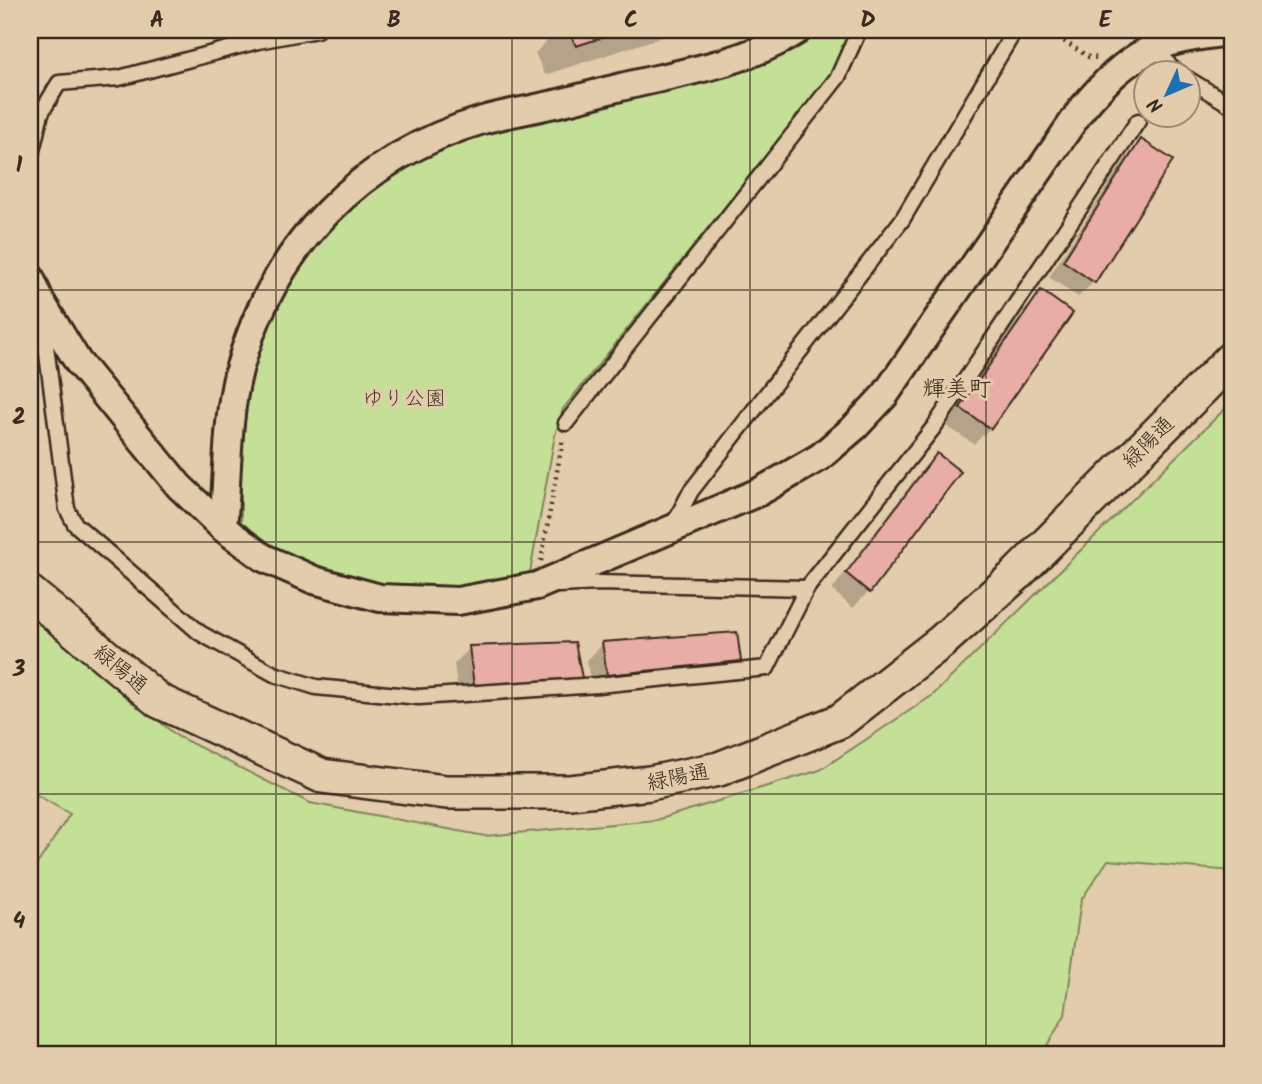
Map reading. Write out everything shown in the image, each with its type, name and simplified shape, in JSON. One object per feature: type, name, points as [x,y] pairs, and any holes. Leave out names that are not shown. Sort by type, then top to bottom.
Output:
[{"type":"street","points":[[223,528],[230,431],[239,371],[261,307],[287,260],[321,218],[365,178],[423,143],[483,120],[726,60],[757,51],[798,30]]},
{"type":"street","points":[[35,288],[78,362],[179,486],[223,528],[264,558],[314,580],[380,598],[458,601],[537,586],[759,492],[820,457],[855,427],[885,395],[1081,110],[1101,86],[1128,61],[1157,46],[1185,37],[1232,32]]},
{"type":"street","name":"緑陽通","points":[[30,593],[159,701],[322,776],[446,792],[570,792],[650,783],[719,769],[840,720],[941,642],[1015,576],[1232,358]]},
{"type":"lane","points":[[30,159],[41,113],[59,83],[119,78],[258,41],[317,30]]},
{"type":"lane","points":[[566,423],[838,77],[859,30]]},
{"type":"lane","points":[[671,530],[691,491],[902,220],[1015,30]]},
{"type":"lane","points":[[1157,46],[1166,60]]},
{"type":"lane","points":[[1202,88],[1232,106]]},
{"type":"lane","points":[[35,288],[67,509],[75,524],[200,633],[274,674],[316,687],[419,697],[598,685],[767,668],[807,588],[934,427],[1132,130]]},
{"type":"lane","points":[[537,586],[599,583],[807,588]]},
{"type":"path","points":[[1046,30],[1089,57],[1128,61]]},
{"type":"path","points":[[537,586],[566,423]]},
{"type":"green space","name":"ゆり公園","points":[[815,30],[851,30],[836,68],[563,409],[555,435],[529,578],[465,592],[392,588],[347,580],[246,536],[241,525],[241,441],[251,361],[271,310],[324,229],[372,185],[459,139],[798,42]]},
{"type":"green space","points":[[1232,402],[1232,871],[1108,860],[1081,900],[1065,1015],[1042,1054],[30,1054],[30,875],[70,814],[30,791],[30,614],[177,736],[310,803],[485,836],[656,820],[820,770],[933,695]]},
{"type":"building","points":[[568,30],[626,30],[576,46]]},
{"type":"building","points":[[1141,139],[1173,160],[1095,283],[1063,261]]},
{"type":"building","points":[[1041,290],[1073,313],[991,429],[960,408]]},
{"type":"building","points":[[937,453],[961,472],[870,593],[846,573]]},
{"type":"building","points":[[737,632],[741,661],[607,675],[602,642]]},
{"type":"building","points":[[575,642],[582,678],[474,686],[469,646]]},
{"type":"district","name":"輝美町","points":[[957,388]]}]
